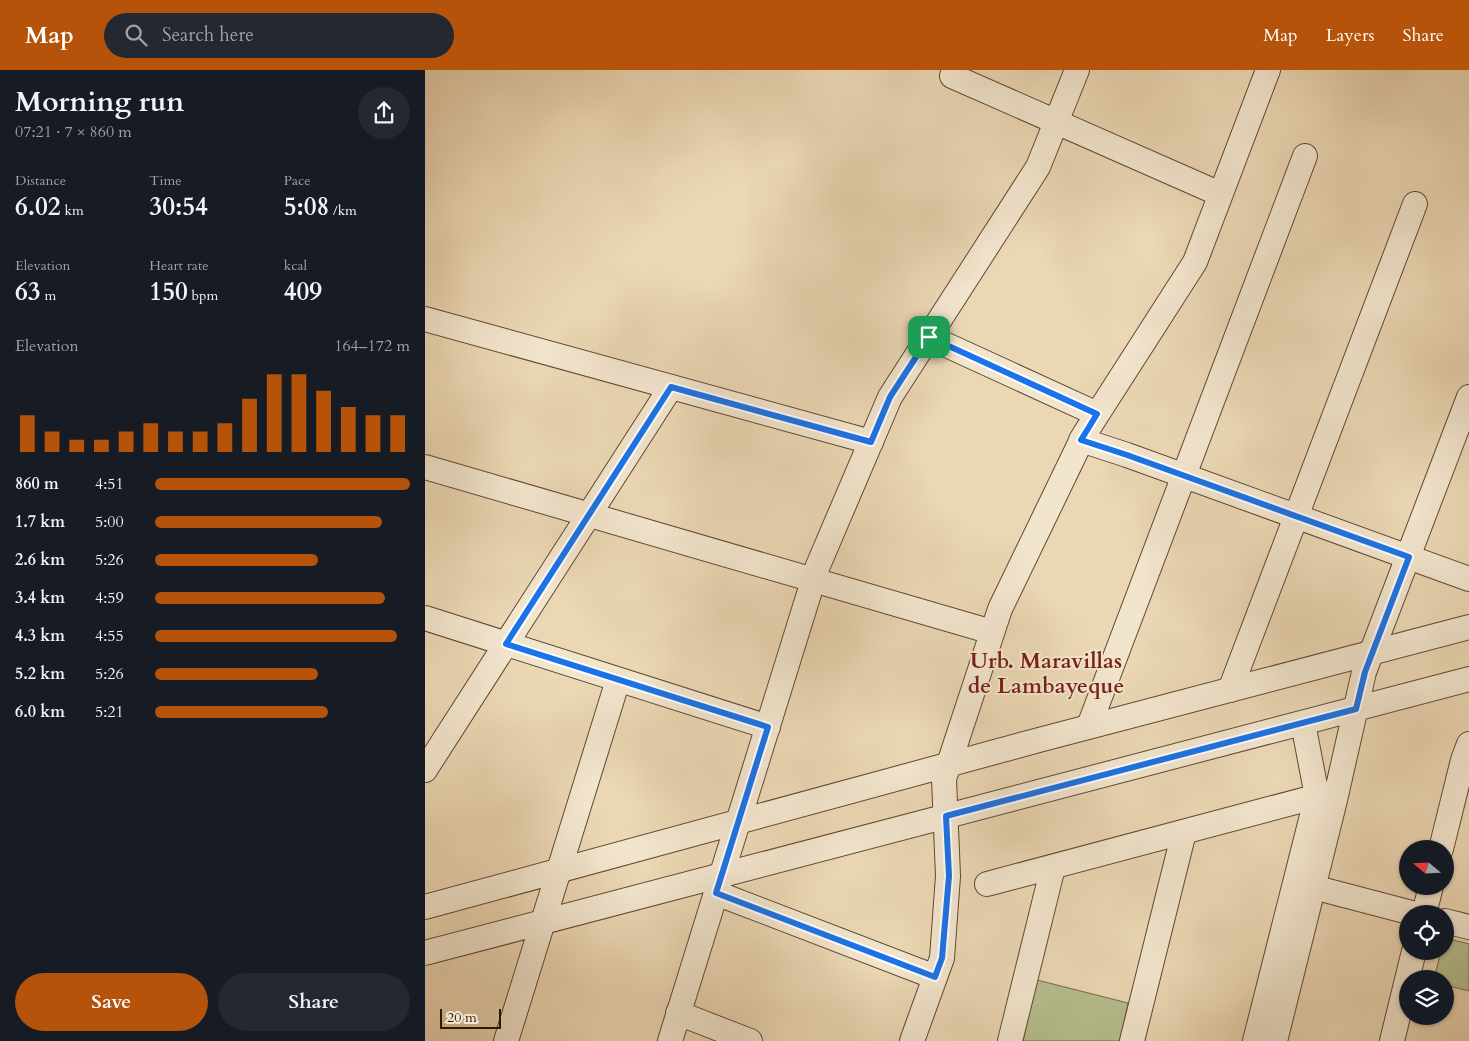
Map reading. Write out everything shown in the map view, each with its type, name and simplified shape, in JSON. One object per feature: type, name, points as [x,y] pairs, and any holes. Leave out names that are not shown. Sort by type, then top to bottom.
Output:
[{"type":"street","points":[[669,1041],[817,568],[890,397],[1038,167],[1077,70]]},
{"type":"street","points":[[912,1041],[942,958],[949,876],[944,779],[1000,609],[1081,440],[1195,262],[1268,70]]},
{"type":"street","points":[[952,76],[1220,194]]},
{"type":"street","points":[[1089,726],[1305,156]]},
{"type":"street","points":[[1230,690],[1415,204]]},
{"type":"street","points":[[425,319],[871,442]]},
{"type":"street","points":[[929,337],[1097,414]]},
{"type":"street","points":[[425,770],[671,387]]},
{"type":"street","points":[[1255,1041],[1327,793],[1356,709],[1365,672],[1469,397]]},
{"type":"street","points":[[1081,440],[1469,579]]},
{"type":"street","points":[[425,467],[992,632]]},
{"type":"street","points":[[425,618],[768,727]]},
{"type":"street","points":[[425,907],[1089,726],[1469,627]]},
{"type":"street","points":[[425,953],[543,922],[719,884],[946,816],[1469,679]]},
{"type":"street","points":[[506,1041],[618,680]]},
{"type":"street","points":[[1275,1041],[1313,887],[1327,793],[1303,723]]},
{"type":"street","points":[[1443,840],[1463,760],[1469,744]]},
{"type":"street","points":[[987,884],[1327,793]]},
{"type":"street","points":[[1132,1041],[1184,832]]},
{"type":"street","points":[[1010,1041],[1053,867]]},
{"type":"street","points":[[719,884],[935,977]]},
{"type":"street","points":[[1313,887],[1399,910]]},
{"type":"street","points":[[1454,923],[1469,927]]},
{"type":"street","points":[[1392,1041],[1412,960]]},
{"type":"street","points":[[678,1013],[750,1041]]},
{"type":"green space","points":[[1454,940],[1469,944],[1469,991],[1454,987],[1454,970],[1436,970],[1439,960],[1454,960]]},
{"type":"green space","points":[[1037,980],[1128,1003],[1120,1041],[1023,1041]]},
{"type":"district","name":"Urb. Maravillas de Lambayeque","points":[[1046,672]]},
{"type":"route","points":[[929,337],[1097,414],[1081,440],[1409,557],[1365,672],[1356,709],[946,816],[949,876],[942,958],[935,977],[716,893],[768,727],[506,644],[671,387],[871,442],[890,397],[929,337]]}]
